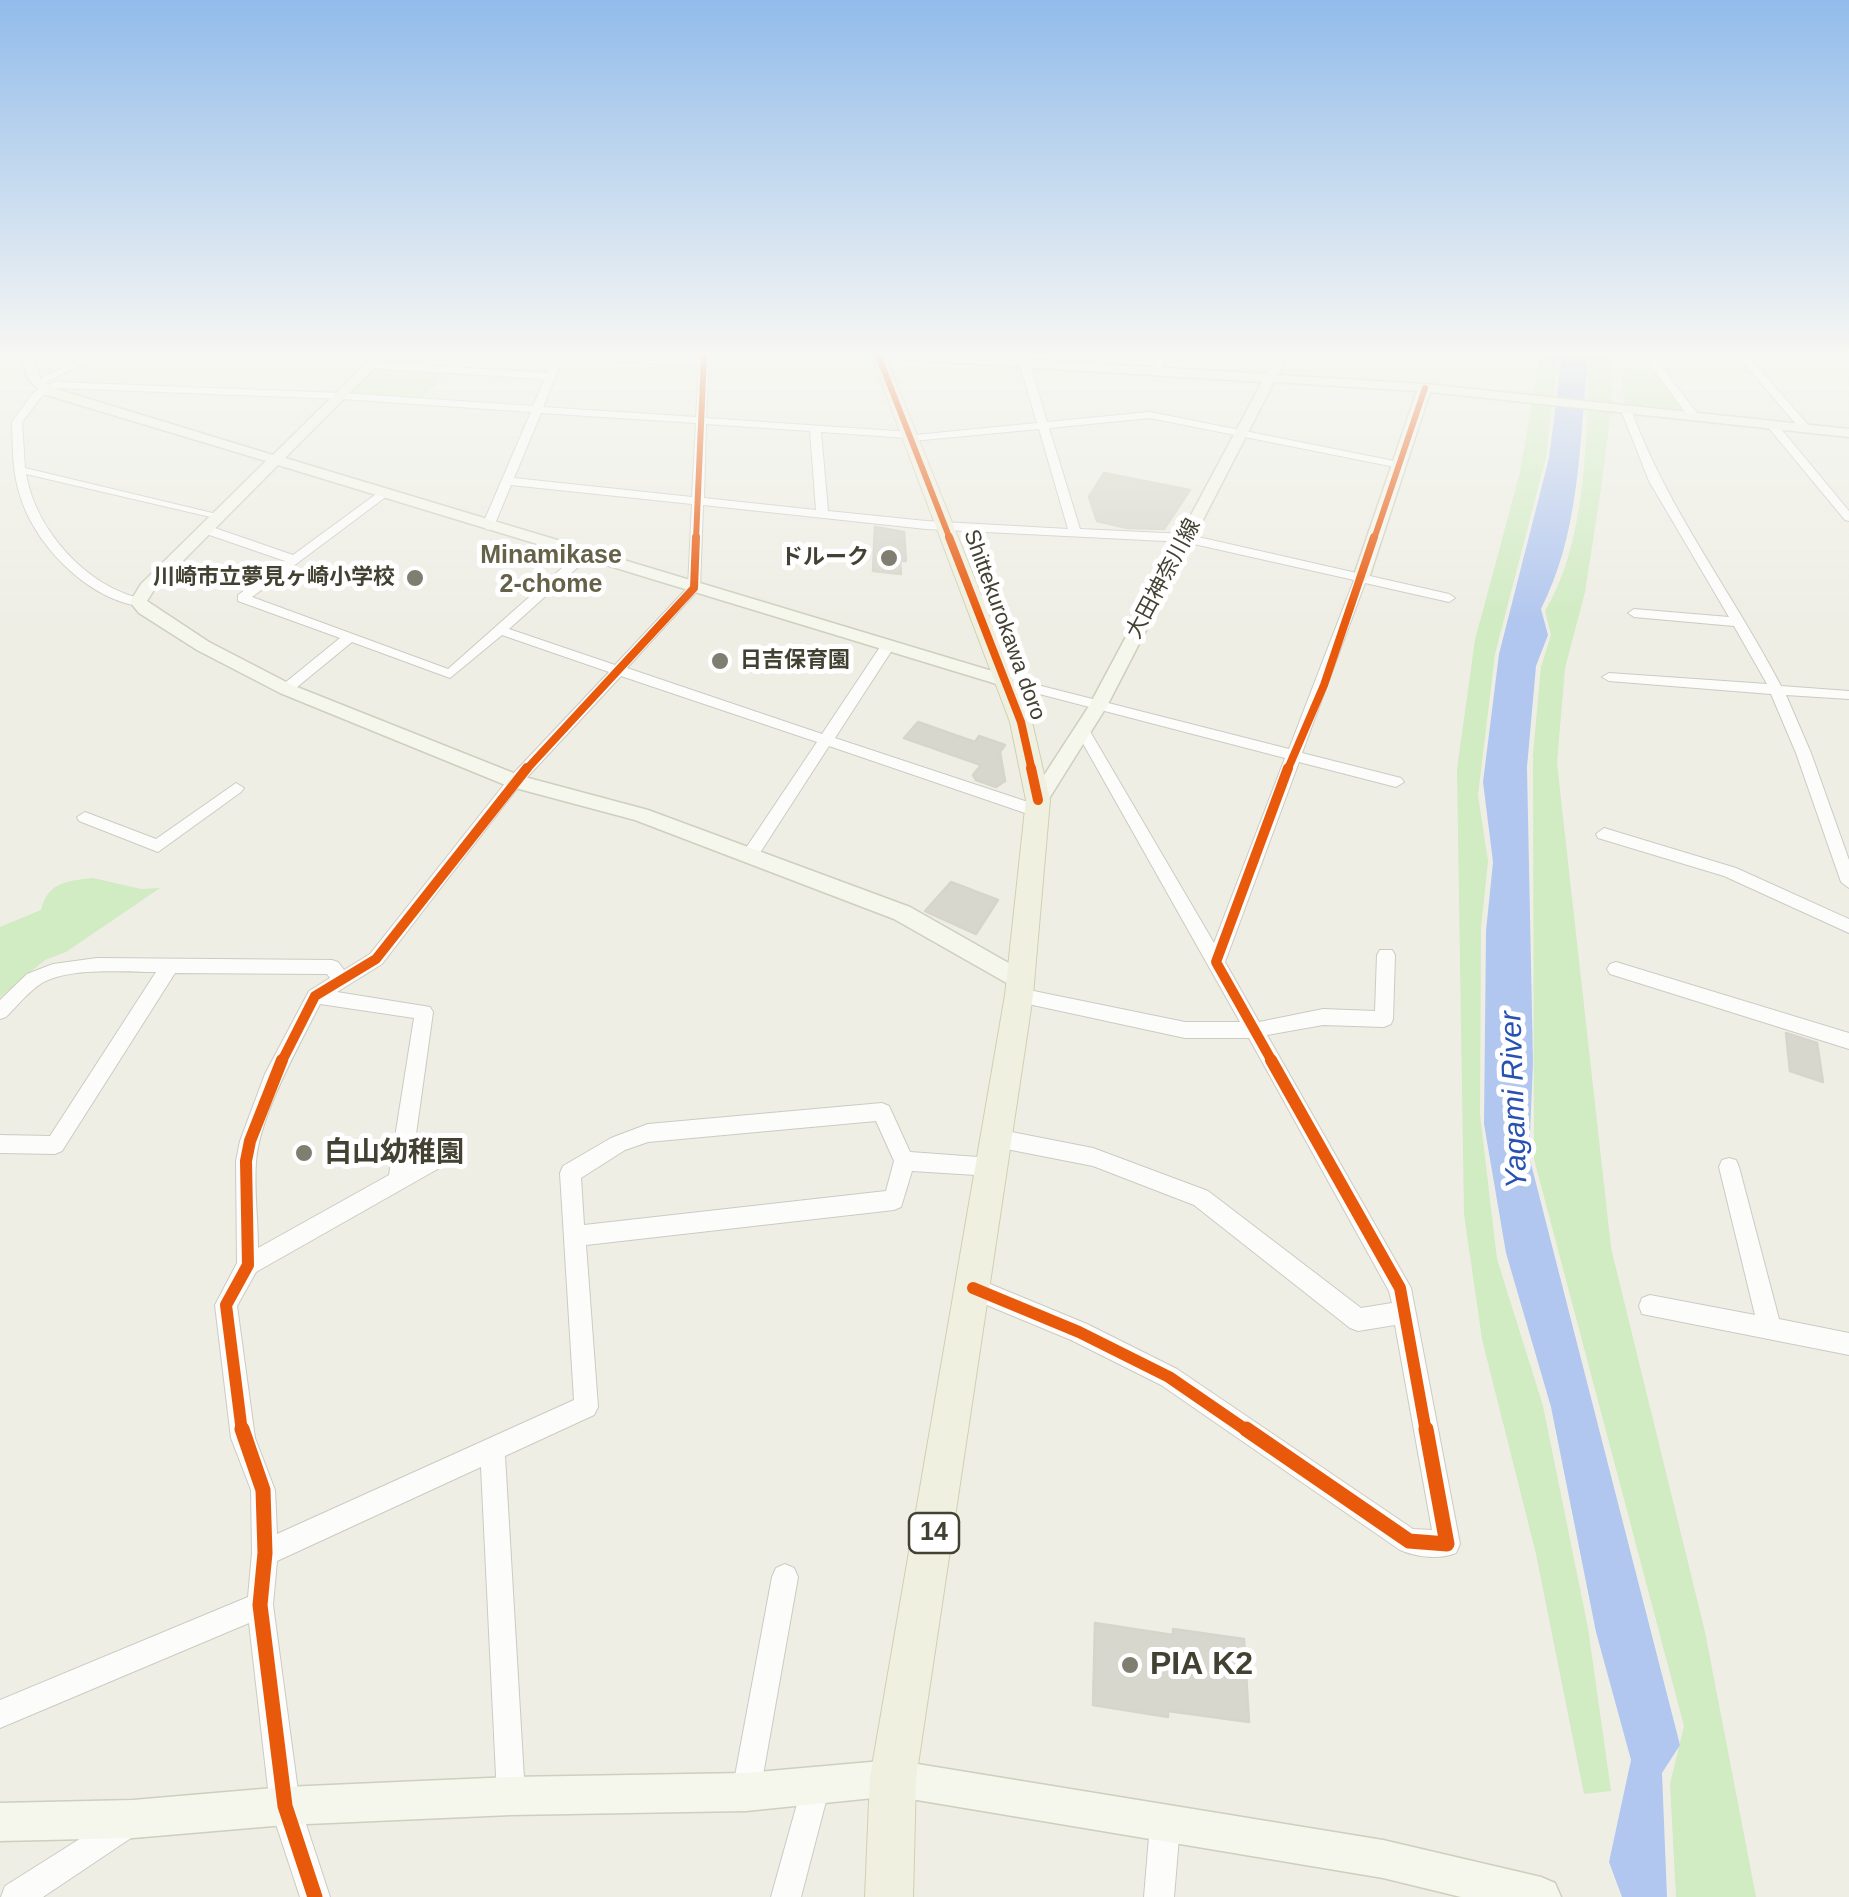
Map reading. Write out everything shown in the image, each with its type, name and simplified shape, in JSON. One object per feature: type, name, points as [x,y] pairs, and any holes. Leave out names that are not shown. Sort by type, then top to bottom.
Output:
[{"type":"main road","name":"Shittekurokawa doro","points":[[889,1897],[893,1778],[1020,987],[1038,806],[1021,722],[914,444]]},
{"type":"street","points":[[19,444],[30,506],[72,563],[119,601],[138,602],[203,646],[286,689],[515,781],[641,815],[902,913],[1020,987],[1185,1030],[1256,1030],[1323,1017],[1384,1019],[1386,955]]},
{"type":"street","points":[[218,444],[1006,681],[1396,782]]},
{"type":"street","points":[[138,602],[146,587],[294,444]]},
{"type":"street","points":[[488,526],[522,444]]},
{"type":"street","points":[[315,1897],[285,1806],[260,1606],[265,1553],[263,1490],[244,1438],[226,1305],[248,1265],[246,1161],[250,1141],[275,1074],[315,996],[376,959],[515,781],[694,588],[701,444]]},
{"type":"street","points":[[816,444],[822,514]]},
{"type":"street","points":[[1049,444],[1075,532]]},
{"type":"street","name":"大田神奈川線","points":[[1038,806],[1098,706],[1235,444]]},
{"type":"street","points":[[1291,444],[1400,464]]},
{"type":"street","points":[[1216,962],[1292,756],[1324,685],[1407,444]]},
{"type":"street","points":[[1638,444],[1776,690],[1849,882]]},
{"type":"street","points":[[1787,444],[1849,518]]},
{"type":"street","points":[[21,470],[212,523],[294,560]]},
{"type":"street","points":[[506,481],[945,525],[1185,538],[1448,598]]},
{"type":"street","points":[[383,494],[243,598],[450,674],[584,555]]},
{"type":"street","points":[[1634,612],[1738,622]]},
{"type":"street","points":[[500,630],[1038,806]]},
{"type":"street","points":[[286,689],[350,637]]},
{"type":"street","points":[[750,854],[887,646]]},
{"type":"street","points":[[1609,677],[1849,695]]},
{"type":"street","points":[[973,1288],[1079,1332],[1169,1377],[1408,1541],[1447,1544],[1400,1288],[1084,731]]},
{"type":"street","points":[[85,817],[158,846],[236,788]]},
{"type":"street","points":[[1604,834],[1730,872],[1849,926]]},
{"type":"street","points":[[0,1012],[33,979],[53,970],[98,965],[332,967],[340,978]]},
{"type":"street","points":[[0,1144],[55,1146],[169,967]]},
{"type":"street","points":[[1616,969],[1849,1042]]},
{"type":"street","points":[[315,996],[424,1012],[399,1180]]},
{"type":"street","points":[[265,1553],[586,1408],[574,1236],[570,1173],[618,1144],[648,1133],[882,1112],[904,1161],[894,1200],[574,1236]]},
{"type":"street","points":[[248,1265],[450,1152]]},
{"type":"street","points":[[904,1161],[994,1152],[1093,1157],[1202,1198],[1358,1320],[1406,1312]]},
{"type":"street","points":[[1729,1167],[1770,1328]]},
{"type":"street","points":[[1650,1306],[1849,1344]]},
{"type":"street","points":[[492,1453],[510,1796]]},
{"type":"street","points":[[746,1792],[786,1576]]},
{"type":"street","points":[[0,1714],[260,1606]]},
{"type":"street","points":[[0,1822],[133,1819],[285,1806],[510,1796],[746,1792],[893,1778],[1383,1859],[1540,1897]]},
{"type":"street","points":[[786,1897],[816,1786]]},
{"type":"street","points":[[16,1897],[133,1819]]},
{"type":"street","points":[[1158,1897],[1165,1825]]},
{"type":"green space","points":[[1525,444],[1548,444],[1495,654],[1478,795],[1488,861],[1481,928],[1480,1115],[1497,1259],[1543,1406],[1588,1628],[1611,1791],[1584,1794],[1536,1554],[1482,1339],[1464,1214],[1457,769],[1475,640]]},
{"type":"green space","points":[[1585,444],[1607,444],[1585,592],[1565,668],[1557,763],[1611,1248],[1705,1632],[1756,1897],[1676,1897],[1670,1784],[1684,1726],[1534,1159],[1533,755],[1541,667],[1551,635],[1545,611],[1569,553],[1582,486]]},
{"type":"green space","points":[[93,878],[141,889],[160,888],[66,952],[45,960],[0,997],[0,927],[41,910],[54,888]]},
{"type":"water","name":"Yagami River","points":[[1551,444],[1581,444],[1570,522],[1554,581],[1541,609],[1548,635],[1536,666],[1527,767],[1533,1063],[1529,1156],[1680,1745],[1662,1773],[1667,1897],[1622,1897],[1609,1862],[1631,1760],[1596,1632],[1551,1407],[1506,1253],[1484,1124],[1486,931],[1493,862],[1483,782],[1499,654]]},
{"type":"building","points":[[1104,473],[1190,490],[1164,529],[1127,528],[1097,521],[1089,497]]},
{"type":"building","name":"ドルーク","points":[[875,527],[904,532],[906,561],[900,561],[901,574],[873,571]]},
{"type":"building","points":[[918,722],[975,742],[979,736],[1005,745],[1000,752],[1005,781],[996,787],[976,780],[973,775],[981,765],[904,738]]},
{"type":"building","points":[[951,882],[998,900],[976,934],[925,911]]},
{"type":"building","points":[[1786,1033],[1817,1043],[1823,1082],[1790,1071]]},
{"type":"building","points":[[1095,1623],[1173,1635],[1173,1629],[1244,1639],[1249,1722],[1168,1711],[1168,1717],[1093,1705]]},
{"type":"cycle path","points":[[315,1897],[285,1806],[260,1605],[265,1553],[263,1490],[243,1438],[226,1305],[248,1265],[246,1161],[250,1141],[275,1074],[315,996],[376,959],[515,781],[694,588],[700,444]]},
{"type":"cycle path","points":[[912,444],[1021,722],[1038,800]]},
{"type":"cycle path","points":[[973,1288],[1079,1332],[1169,1377],[1409,1541],[1447,1544],[1400,1288],[1216,962],[1292,756],[1324,685],[1406,444]]},
{"type":"place","name":"ドルーク","points":[[889,558]]},
{"type":"place","name":"川崎市立夢見ヶ崎小学校","points":[[415,578]]},
{"type":"place","name":"日吉保育園","points":[[720,661]]},
{"type":"place","name":"白山幼稚園","points":[[304,1153]]},
{"type":"place","name":"PIA K2","points":[[1130,1665]]},
{"type":"district","name":"Minamikase 2-chome","points":[[551,570]]}]
